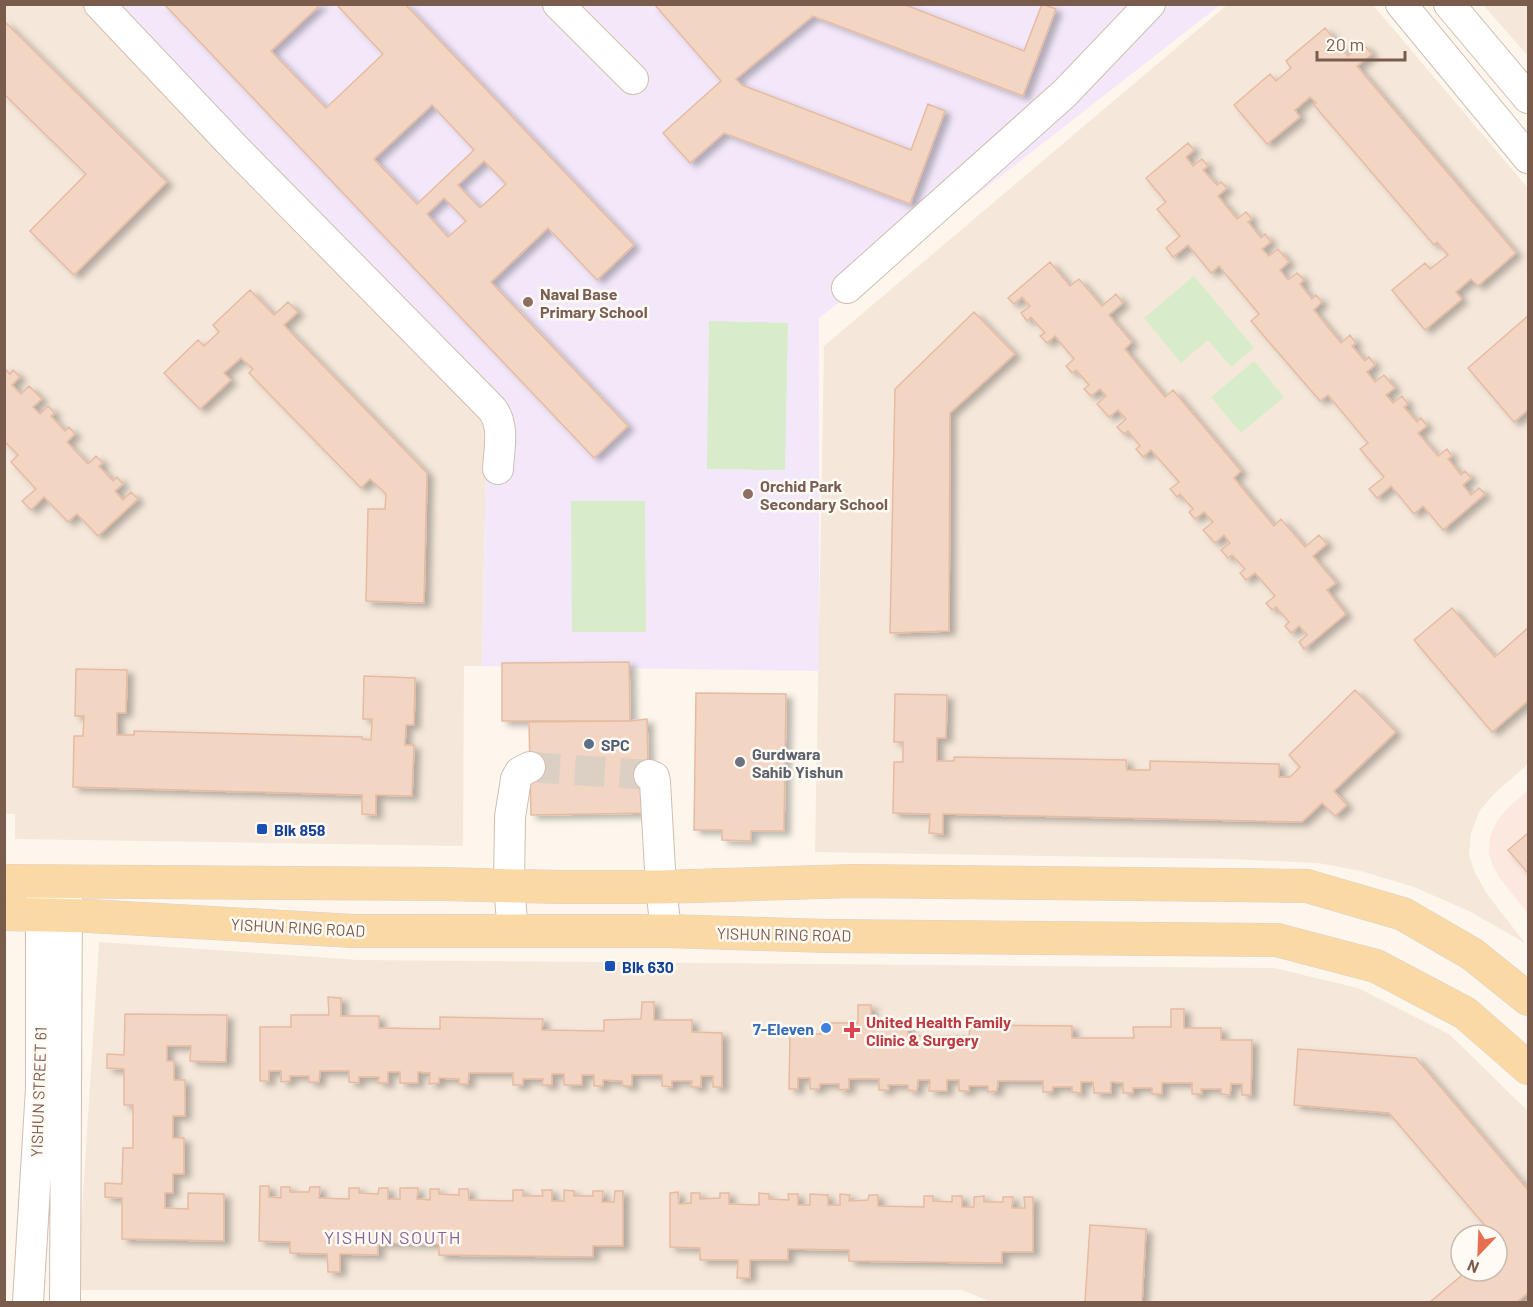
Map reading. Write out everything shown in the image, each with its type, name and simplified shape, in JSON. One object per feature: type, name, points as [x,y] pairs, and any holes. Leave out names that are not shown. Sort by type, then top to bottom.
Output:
[{"type":"main road","points":[[4,881],[661,887],[854,881],[1307,886],[1403,914],[1472,954],[1528,999]]},
{"type":"main road","name":"YISHUN RING ROAD","points":[[4,914],[353,931],[666,931],[836,936],[1277,940],[1376,966],[1465,1013],[1528,1068]]},
{"type":"street","points":[[99,4],[236,149],[496,414],[500,431],[498,468]]},
{"type":"street","points":[[558,4],[633,79]]},
{"type":"street","points":[[847,288],[1065,93],[1150,4]]},
{"type":"street","points":[[1401,4],[1528,158]]},
{"type":"street","points":[[1449,4],[1528,98]]},
{"type":"street","points":[[513,932],[509,886],[510,817],[516,778],[520,772],[530,767]]},
{"type":"street","points":[[649,775],[654,777],[655,782],[666,931]]},
{"type":"street","name":"YISHUN STREET 61","points":[[54,882],[65,1302]]},
{"type":"street","name":"YISHUN STREET 61","points":[[28,1302],[54,915]]},
{"type":"shaded area","points":[[5,5],[91,5],[487,413],[482,666],[464,666],[463,846],[15,839],[15,814],[5,814]]},
{"type":"shaded area","points":[[91,5],[1220,5],[819,318],[819,671],[482,666],[487,413]]},
{"type":"shaded area","points":[[1227,5],[1373,5],[1528,188],[1528,764],[1495,793],[1480,810],[1471,833],[1469,855],[1475,873],[1487,894],[1525,943],[1471,912],[1414,887],[1361,871],[1318,863],[1231,859],[815,852],[824,346]]},
{"type":"shaded area","points":[[1483,5],[1528,5],[1528,56]]},
{"type":"shaded area","points":[[1528,790],[1528,914],[1499,877],[1489,853],[1490,836],[1497,821]]},
{"type":"shaded area","points":[[99,942],[359,960],[1274,968],[1358,988],[1449,1034],[1528,1111],[1528,1302],[991,1302],[962,1290],[77,1290]]},
{"type":"green space","points":[[1194,276],[1254,348],[1231,367],[1208,340],[1181,363],[1144,318]]},
{"type":"green space","points":[[709,321],[788,323],[785,470],[707,469]]},
{"type":"green space","points":[[1254,361],[1284,397],[1241,433],[1211,397]]},
{"type":"green space","points":[[571,501],[645,501],[646,632],[572,632]]},
{"type":"building","points":[[164,4],[321,4],[271,51],[326,108],[383,54],[336,4],[405,4],[634,245],[597,280],[548,228],[491,282],[628,426],[594,458]],"holes":[[[432,105],[474,150],[417,204],[374,159]],[[484,161],[506,184],[480,208],[458,185]],[[444,198],[466,221],[448,237],[427,214]]]},
{"type":"building","points":[[654,4],[903,4],[1024,51],[1042,4],[1056,9],[1023,96],[813,16],[736,79],[742,85],[911,150],[928,104],[945,111],[910,204],[724,133],[690,163],[663,133],[721,81]]},
{"type":"building","points":[[4,21],[167,182],[74,275],[30,231],[86,174],[4,94]]},
{"type":"building","points":[[1325,28],[1348,56],[1363,44],[1372,54],[1357,66],[1516,253],[1478,286],[1471,279],[1456,292],[1462,299],[1425,330],[1392,290],[1425,263],[1430,269],[1448,255],[1437,242],[1434,245],[1314,105],[1316,103],[1310,97],[1295,110],[1300,117],[1267,144],[1234,105],[1270,74],[1276,81],[1291,68],[1286,61]]},
{"type":"building","points":[[1188,143],[1194,150],[1186,157],[1193,166],[1202,159],[1208,166],[1203,170],[1217,185],[1221,182],[1227,188],[1218,196],[1237,219],[1246,212],[1252,219],[1248,222],[1261,238],[1265,234],[1271,242],[1262,249],[1269,256],[1278,249],[1289,262],[1280,270],[1288,280],[1297,273],[1304,280],[1300,284],[1312,299],[1316,295],[1322,302],[1314,310],[1341,343],[1350,335],[1356,343],[1352,346],[1365,361],[1369,357],[1375,365],[1367,372],[1375,382],[1384,375],[1395,388],[1386,395],[1393,403],[1402,396],[1408,404],[1404,407],[1417,422],[1421,418],[1427,426],[1418,433],[1438,456],[1447,449],[1452,456],[1448,459],[1461,475],[1465,471],[1471,478],[1463,485],[1471,495],[1479,488],[1485,494],[1443,530],[1423,506],[1414,514],[1391,486],[1377,498],[1369,489],[1384,477],[1360,449],[1368,443],[1328,395],[1320,401],[1251,321],[1259,314],[1219,266],[1211,273],[1188,245],[1173,257],[1166,248],[1180,236],[1157,209],[1166,202],[1146,178]]},
{"type":"building","points":[[1050,262],[1070,286],[1079,279],[1102,306],[1116,294],[1123,303],[1109,315],[1132,342],[1125,349],[1165,397],[1173,390],[1241,471],[1234,478],[1274,526],[1281,519],[1305,547],[1319,535],[1327,544],[1313,556],[1336,583],[1327,590],[1346,614],[1304,649],[1299,642],[1307,635],[1299,626],[1291,633],[1285,626],[1289,622],[1276,607],[1272,610],[1266,603],[1275,596],[1255,573],[1246,580],[1240,573],[1245,569],[1232,555],[1228,558],[1221,550],[1230,543],[1224,535],[1215,543],[1203,530],[1213,522],[1204,512],[1195,519],[1189,512],[1193,509],[1180,494],[1177,497],[1170,489],[1179,482],[1151,450],[1143,457],[1136,449],[1140,446],[1128,431],[1124,434],[1117,427],[1126,419],[1118,410],[1109,417],[1097,404],[1106,396],[1100,389],[1091,396],[1084,389],[1089,385],[1076,370],[1072,373],[1066,366],[1074,359],[1055,336],[1047,343],[1040,336],[1045,333],[1031,317],[1027,321],[1021,313],[1030,306],[1022,297],[1014,304],[1008,298]]},
{"type":"building","points":[[250,290],[274,315],[288,302],[298,312],[284,325],[427,473],[424,603],[366,601],[368,509],[385,509],[386,494],[370,479],[361,488],[249,373],[253,369],[241,358],[224,373],[231,380],[200,409],[164,373],[198,340],[204,346],[219,332],[213,325]]},
{"type":"building","points":[[974,312],[1015,354],[950,413],[949,631],[890,633],[895,389]]},
{"type":"building","points":[[1528,316],[1528,410],[1514,422],[1468,368]]},
{"type":"building","points":[[4,368],[10,374],[13,370],[20,377],[12,385],[21,394],[29,386],[42,399],[33,407],[40,414],[48,406],[55,413],[51,416],[65,431],[69,427],[75,434],[67,442],[88,464],[96,456],[103,463],[99,466],[113,481],[117,477],[123,484],[115,491],[123,500],[131,492],[138,499],[98,536],[77,514],[68,522],[44,497],[31,510],[22,501],[36,489],[11,462],[18,455],[4,441]]},
{"type":"building","points":[[1452,608],[1495,657],[1528,628],[1528,701],[1492,732],[1414,640]]},
{"type":"building","points":[[629,662],[630,721],[502,721],[502,663]]},
{"type":"building","points":[[76,669],[127,670],[126,713],[117,713],[117,735],[134,735],[134,731],[362,737],[362,739],[371,740],[372,719],[363,719],[364,676],[415,678],[414,725],[406,725],[405,745],[414,745],[412,796],[376,795],[376,815],[362,814],[362,795],[73,787],[74,736],[83,736],[84,716],[75,716]]},
{"type":"building","points":[[1355,690],[1396,732],[1334,791],[1347,805],[1335,816],[1322,803],[1302,822],[943,814],[943,834],[929,833],[930,814],[893,813],[894,762],[903,762],[903,742],[894,742],[895,694],[947,695],[946,738],[937,738],[937,761],[954,761],[954,757],[1126,760],[1127,770],[1150,770],[1150,761],[1279,764],[1279,777],[1290,777],[1300,767],[1289,755]]},
{"type":"building","name":"Gurdwara Sahib Yishun","points":[[696,693],[786,694],[784,831],[751,831],[751,841],[722,840],[722,830],[694,830]]},
{"type":"building","name":"SPC","points":[[647,719],[649,813],[531,815],[529,722]]},
{"type":"building","points":[[1528,833],[1528,873],[1508,850]]},
{"type":"building","points":[[328,997],[341,998],[341,1016],[379,1016],[379,1028],[440,1029],[440,1017],[543,1019],[542,1030],[604,1031],[604,1020],[641,1019],[642,1002],[654,1002],[654,1020],[692,1020],[692,1032],[722,1033],[722,1087],[713,1087],[713,1076],[701,1076],[701,1087],[691,1087],[692,1081],[672,1081],[672,1087],[662,1086],[662,1075],[632,1075],[632,1086],[623,1086],[622,1081],[603,1080],[603,1086],[594,1086],[594,1075],[582,1075],[582,1085],[564,1085],[564,1074],[552,1074],[552,1085],[542,1085],[543,1079],[523,1079],[523,1085],[513,1085],[513,1073],[469,1073],[468,1084],[459,1084],[459,1079],[439,1078],[439,1083],[429,1084],[430,1073],[418,1072],[418,1083],[400,1083],[400,1072],[388,1072],[388,1083],[378,1083],[379,1077],[359,1077],[359,1083],[349,1082],[349,1071],[320,1071],[319,1082],[309,1082],[309,1076],[290,1076],[290,1081],[281,1082],[281,1071],[269,1071],[269,1081],[260,1081],[260,1027],[291,1027],[291,1015],[329,1015]]},
{"type":"building","points":[[858,1005],[871,1005],[871,1023],[908,1024],[908,1036],[969,1036],[970,1025],[1072,1026],[1072,1038],[1134,1038],[1133,1027],[1171,1027],[1171,1009],[1184,1009],[1184,1028],[1221,1028],[1221,1040],[1252,1040],[1251,1095],[1242,1095],[1242,1084],[1231,1084],[1230,1095],[1221,1094],[1221,1089],[1201,1089],[1202,1094],[1192,1094],[1192,1083],[1162,1083],[1162,1094],[1152,1094],[1152,1088],[1133,1088],[1133,1093],[1123,1093],[1123,1083],[1111,1082],[1111,1093],[1094,1093],[1093,1082],[1081,1082],[1081,1093],[1072,1092],[1072,1087],[1053,1087],[1052,1092],[1043,1092],[1043,1081],[998,1081],[997,1091],[988,1092],[988,1086],[969,1086],[969,1091],[959,1091],[959,1080],[947,1080],[947,1091],[929,1091],[930,1080],[918,1080],[917,1091],[908,1090],[908,1085],[888,1085],[889,1090],[879,1090],[879,1079],[849,1079],[849,1089],[839,1090],[839,1084],[820,1084],[819,1089],[810,1089],[810,1078],[798,1078],[798,1089],[789,1089],[790,1034],[821,1034],[821,1023],[858,1023]]},
{"type":"building","points":[[125,1014],[227,1015],[226,1062],[190,1061],[191,1046],[167,1046],[167,1061],[174,1061],[174,1080],[185,1080],[185,1116],[173,1116],[173,1138],[184,1138],[184,1174],[173,1174],[173,1193],[165,1193],[165,1208],[188,1209],[188,1193],[224,1194],[224,1241],[122,1239],[122,1198],[105,1197],[105,1183],[122,1184],[123,1148],[133,1148],[133,1105],[124,1105],[124,1069],[107,1068],[107,1054],[124,1055]]},
{"type":"building","points":[[1298,1049],[1416,1058],[1528,1190],[1528,1293],[1517,1302],[1430,1302],[1453,1283],[1509,1283],[1509,1223],[1483,1223],[1389,1113],[1294,1105]]},
{"type":"building","points":[[260,1186],[269,1186],[269,1197],[281,1198],[281,1187],[290,1187],[290,1192],[309,1192],[310,1187],[320,1187],[319,1198],[349,1199],[349,1188],[359,1188],[359,1193],[378,1194],[379,1188],[388,1188],[388,1199],[400,1199],[400,1188],[418,1188],[417,1199],[430,1200],[430,1189],[439,1189],[439,1194],[459,1195],[459,1189],[468,1189],[469,1200],[513,1201],[513,1190],[523,1190],[523,1196],[543,1196],[542,1190],[552,1190],[552,1201],[564,1201],[564,1190],[574,1191],[574,1196],[593,1196],[593,1191],[603,1191],[602,1202],[614,1202],[615,1191],[623,1191],[623,1246],[593,1246],[593,1257],[439,1255],[439,1244],[378,1243],[378,1255],[340,1254],[340,1272],[328,1272],[327,1254],[290,1253],[290,1242],[259,1241]]},
{"type":"building","points":[[678,1192],[679,1204],[691,1203],[691,1193],[700,1193],[700,1199],[720,1198],[720,1193],[729,1193],[729,1204],[759,1205],[759,1193],[769,1194],[769,1199],[789,1200],[788,1194],[798,1194],[798,1205],[810,1205],[810,1194],[828,1195],[828,1205],[840,1205],[840,1194],[850,1195],[849,1201],[868,1200],[869,1195],[878,1195],[878,1206],[924,1207],[924,1196],[933,1196],[933,1201],[952,1202],[952,1196],[962,1196],[962,1207],[974,1207],[974,1197],[984,1196],[984,1202],[1003,1202],[1003,1197],[1013,1197],[1012,1208],[1025,1208],[1024,1197],[1033,1197],[1033,1252],[1002,1252],[1002,1263],[849,1261],[849,1250],[788,1249],[788,1260],[750,1260],[750,1278],[737,1278],[738,1260],[700,1260],[700,1248],[670,1247],[670,1193]]},
{"type":"building","points":[[1090,1225],[1146,1229],[1142,1302],[1085,1302]]},
{"type":"tunnel","points":[[530,767],[649,775]]},
{"type":"place","name":"Naval Base Primary School","points":[[528,302]]},
{"type":"place","name":"Orchid Park Secondary School","points":[[748,494]]},
{"type":"place","name":"SPC","points":[[589,744]]},
{"type":"place","name":"Gurdwara Sahib Yishun","points":[[740,762]]},
{"type":"place","name":"Blk 858","points":[[262,829]]},
{"type":"place","name":"Blk 630","points":[[610,966]]},
{"type":"place","name":"7-Eleven","points":[[826,1028]]},
{"type":"place","name":"United Health Family Clinic & Surgery","points":[[852,1030]]},
{"type":"district","name":"YISHUN SOUTH","points":[[393,1237]]}]
